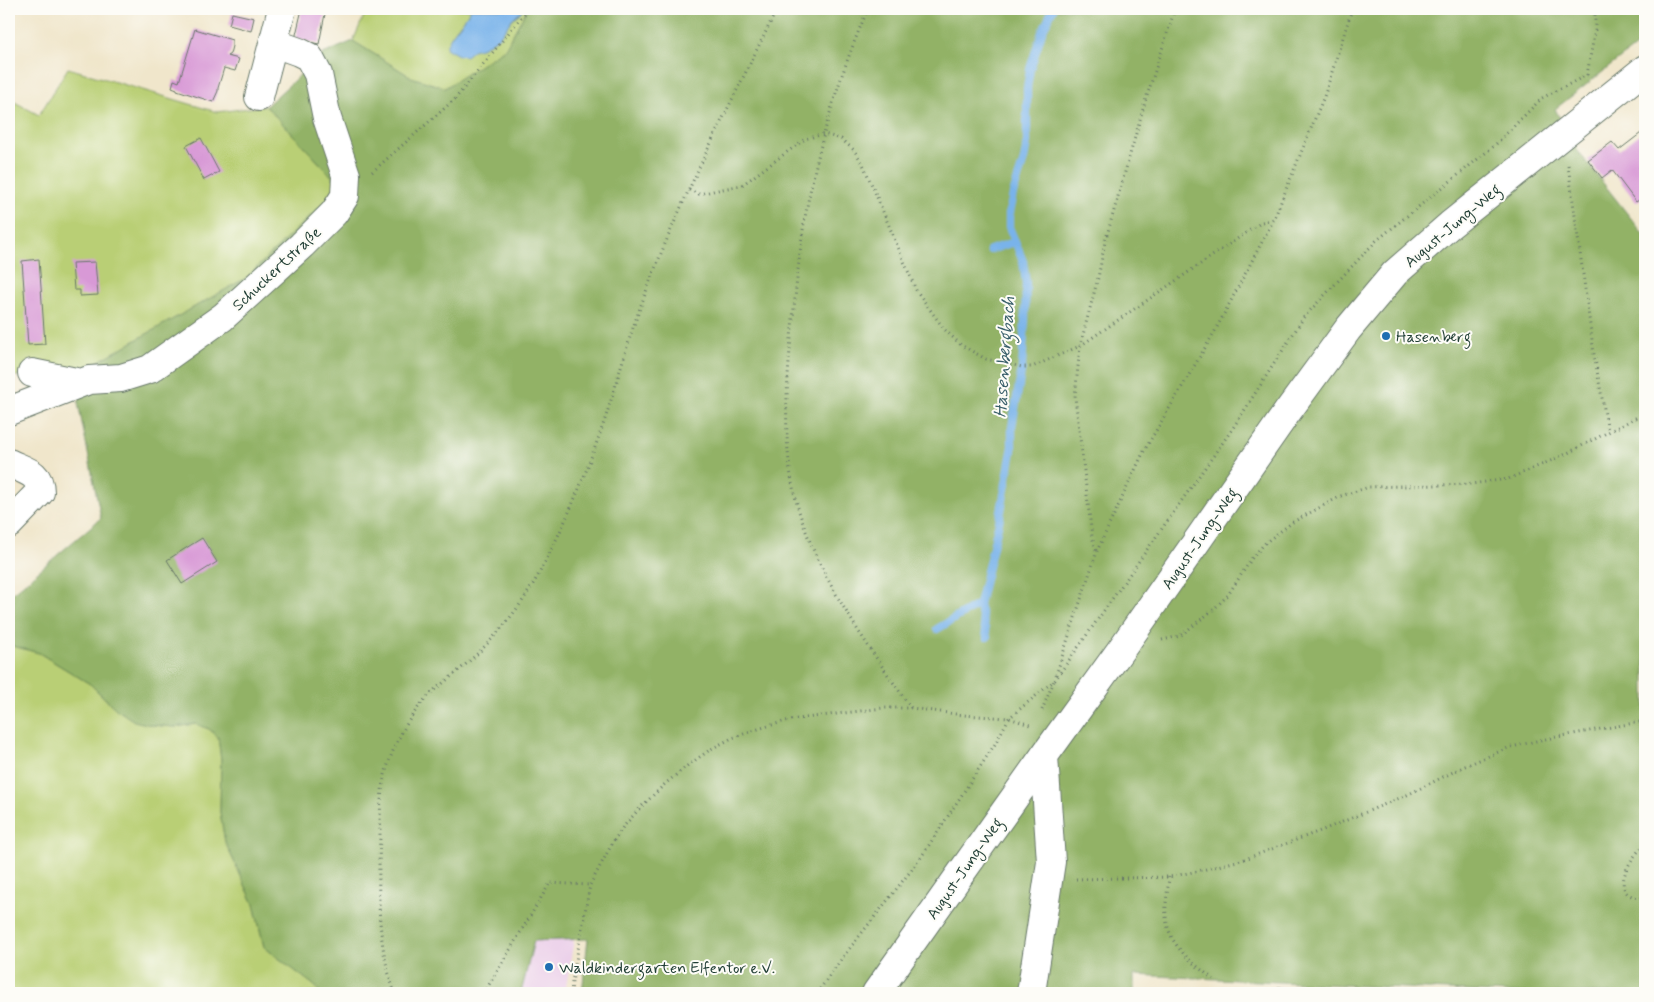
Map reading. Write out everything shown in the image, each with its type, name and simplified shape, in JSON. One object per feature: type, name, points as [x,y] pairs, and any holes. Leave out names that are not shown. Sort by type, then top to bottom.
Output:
[{"type":"street","points":[[259,97],[282,9]]},
{"type":"street","points":[[274,44],[300,52],[310,57],[314,64],[318,74],[327,118],[346,175],[345,196]]},
{"type":"street","name":"August-Jung-Weg","points":[[876,993],[1348,329],[1395,273],[1450,225],[1645,68]]},
{"type":"street","name":"Schuckertstraße","points":[[32,373],[81,383],[90,380],[121,378],[150,369],[223,317],[302,245],[334,213],[345,196]]},
{"type":"street","points":[[9,411],[81,383]]},
{"type":"street","points":[[9,463],[36,477],[40,482],[40,492],[9,524]]},
{"type":"street","points":[[1031,993],[1051,862],[1044,756]]},
{"type":"path","points":[[345,196],[454,99],[528,9]]},
{"type":"path","points":[[395,993],[387,973],[383,952],[378,880],[381,794],[388,764],[417,709],[431,693],[461,669],[508,620],[544,563],[573,503],[598,438],[638,311],[660,253],[777,9]]},
{"type":"path","points":[[868,9],[854,41],[824,134],[810,194],[798,272],[789,362],[786,420],[789,470],[804,525],[830,585],[911,708]]},
{"type":"path","points":[[1097,551],[1092,536],[1075,397],[1080,346],[1098,278],[1104,242],[1145,102],[1175,9]]},
{"type":"path","points":[[1041,711],[1055,680],[1097,551],[1144,452],[1215,331],[1274,219],[1325,94],[1352,9]]},
{"type":"path","points":[[1587,75],[1595,30],[1595,9]]},
{"type":"path","points":[[1567,131],[1594,354],[1608,431]]},
{"type":"path","points":[[689,190],[698,194],[742,186],[804,139],[824,134],[841,139],[854,150],[863,164],[916,290],[944,329],[961,345],[986,359],[1022,367],[1032,367],[1080,346],[1262,222],[1274,219]]},
{"type":"path","points":[[1125,644],[1180,636],[1213,610],[1228,595],[1252,558],[1266,542],[1293,522],[1341,496],[1369,487],[1471,484],[1508,479],[1562,456],[1645,413]]},
{"type":"path","points":[[571,993],[590,885],[613,842],[623,827],[641,807],[687,766],[711,749],[732,738],[790,720],[875,709],[911,708],[1009,718],[1034,726]]},
{"type":"path","points":[[818,993],[920,859],[995,744],[1009,718]]},
{"type":"path","points":[[1038,718],[1034,726],[1044,756]]},
{"type":"path","points":[[1048,880],[1169,877],[1244,859],[1323,830],[1407,795],[1508,748],[1540,740],[1645,721]]},
{"type":"path","points":[[1645,845],[1632,859],[1624,876],[1623,885],[1625,892],[1630,896],[1645,899]]},
{"type":"path","points":[[1169,877],[1166,915],[1171,933],[1180,951],[1188,960],[1213,979]]},
{"type":"path","points":[[484,993],[550,883],[590,885]]},
{"type":"shaded area","name":"Waldkindergarten Elfentor e.V.","points":[[574,939],[565,993],[521,993],[534,941]]},
{"type":"green space","points":[[367,9],[471,9],[453,34],[447,48],[468,49],[481,47],[493,41],[523,9],[527,9],[505,49],[445,88],[411,77],[353,41]]},
{"type":"green space","points":[[527,9],[1645,9],[1645,39],[1555,109],[1577,150],[1645,236],[1645,993],[1508,993],[1134,975],[1134,993],[582,993],[588,939],[534,941],[521,993],[321,993],[315,986],[264,947],[254,904],[225,842],[220,812],[221,759],[218,737],[209,729],[196,724],[175,727],[134,721],[116,709],[90,684],[39,653],[9,645],[9,596],[101,518],[78,403],[90,366],[246,278],[341,186],[266,106],[323,54],[353,41],[411,77],[445,88],[505,49]]},
{"type":"green space","points":[[68,68],[217,112],[266,106],[341,186],[246,278],[90,366],[9,377],[9,99],[39,115]]},
{"type":"green space","points":[[9,645],[39,653],[90,684],[116,709],[151,725],[175,727],[196,724],[209,729],[218,737],[221,759],[220,812],[225,842],[254,904],[264,947],[315,986],[321,993],[9,993]]},
{"type":"water","points":[[471,9],[523,9],[513,18],[500,36],[484,47],[473,50],[466,56],[458,55],[446,48],[447,43]]},
{"type":"building","points":[[302,9],[326,9],[319,44],[295,39]]},
{"type":"building","points":[[232,13],[254,18],[251,31],[229,25]]},
{"type":"building","points":[[195,29],[232,40],[230,54],[227,56],[239,59],[235,71],[224,68],[213,102],[172,87],[174,80],[179,82]]},
{"type":"building","points":[[1645,130],[1645,162],[1639,167],[1645,179],[1645,196],[1636,202],[1612,170],[1602,178],[1588,160],[1612,142],[1619,150]]},
{"type":"building","points":[[201,138],[219,172],[204,180],[186,146]]},
{"type":"building","points":[[39,259],[45,344],[28,345],[22,261]]},
{"type":"building","points":[[95,262],[98,295],[80,296],[80,290],[74,290],[72,263]]},
{"type":"building","points":[[202,538],[217,562],[182,584],[167,560]]},
{"type":"building","points":[[1278,987],[1300,989],[1300,993],[1277,993]]},
{"type":"waterway","name":"Hasenbergbach","points":[[937,629],[979,604],[999,522],[1012,451],[1012,427],[1022,367],[1025,321],[1026,283],[1023,261],[1009,227],[1009,213],[1027,143],[1027,88],[1030,69],[1042,32],[1053,9]]},
{"type":"waterway","points":[[990,250],[1014,242]]},
{"type":"waterway","points":[[979,604],[987,637]]},
{"type":"place","name":"Hasenberg","points":[[1386,336]]},
{"type":"place","name":"Waldkindergarten Elfentor e.V.","points":[[549,967]]}]
